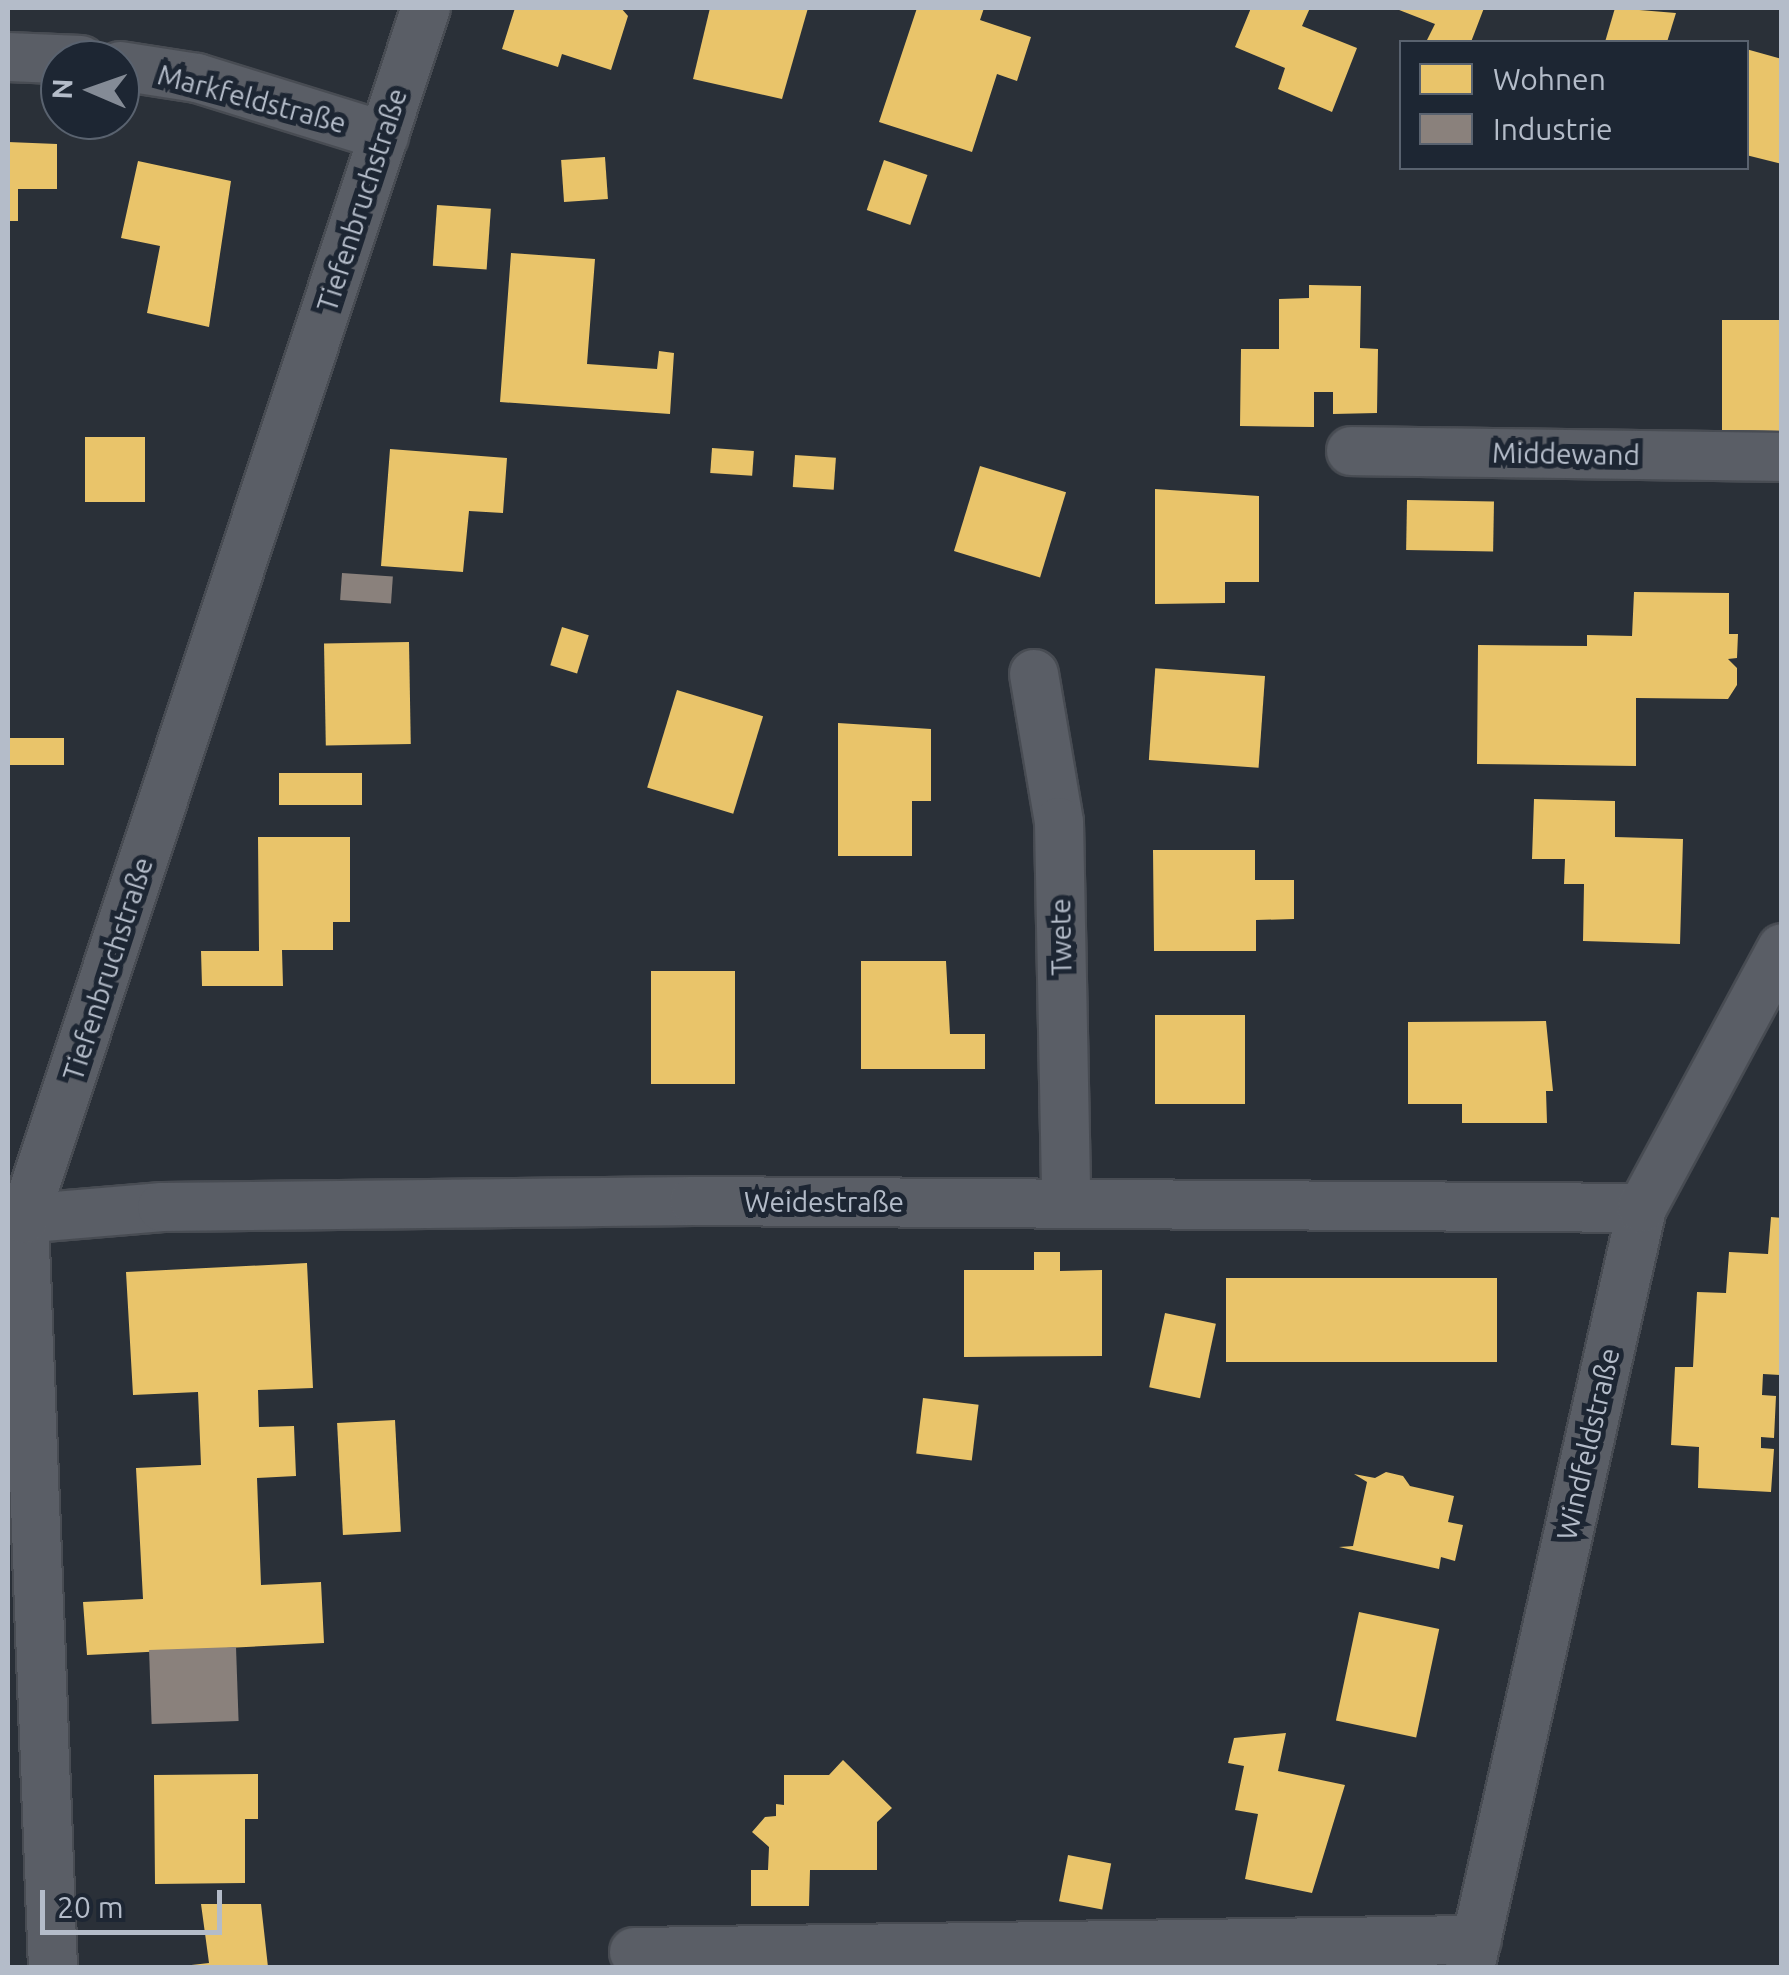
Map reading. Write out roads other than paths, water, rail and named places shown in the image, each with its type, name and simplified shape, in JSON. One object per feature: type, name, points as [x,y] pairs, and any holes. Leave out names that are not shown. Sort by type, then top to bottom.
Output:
[{"type":"street","name":"Tiefenbruchstraße","points":[[37,1938],[16,1220],[426,8]]},
{"type":"street","points":[[8,57],[40,58]]},
{"type":"street","name":"Markfeldstraße","points":[[140,69],[197,78],[384,136]]},
{"type":"street","name":"Middewand","points":[[1352,451],[1782,457]]},
{"type":"street","name":"Twete","points":[[1034,674],[1060,822],[1066,1202]]},
{"type":"street","name":"Windfeldstraße","points":[[1473,1954],[1642,1208],[1782,948]]},
{"type":"street","name":"Weidestraße","points":[[16,1220],[162,1207],[1066,1202],[1642,1208]]},
{"type":"street","points":[[634,1952],[1473,1954]]}]
